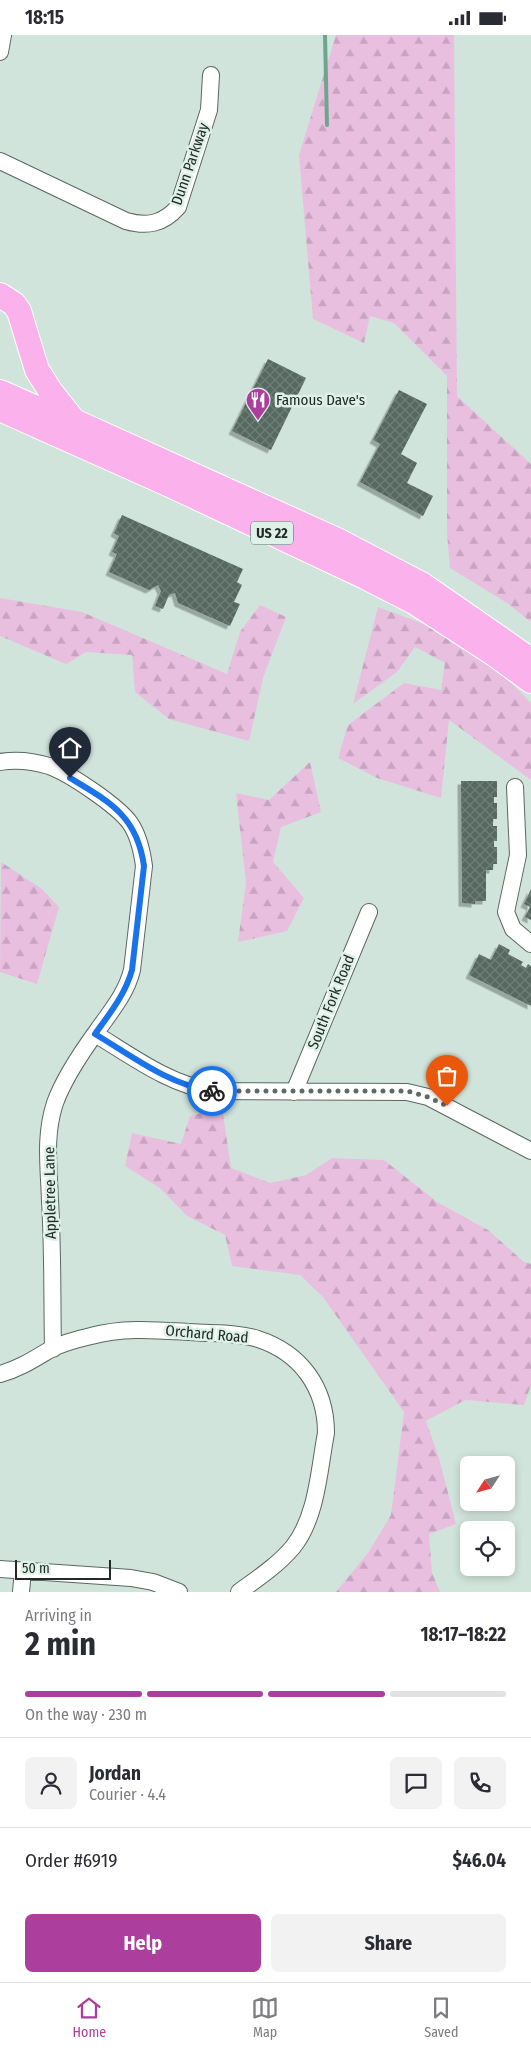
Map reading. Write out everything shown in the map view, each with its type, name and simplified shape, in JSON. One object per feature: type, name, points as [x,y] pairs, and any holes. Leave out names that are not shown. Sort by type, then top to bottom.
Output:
[{"type":"highway","points":[[0,295],[14,304],[19,311],[37,370],[51,392],[74,421]]},
{"type":"highway","name":"US 22","points":[[0,392],[59,418],[74,421],[345,544],[423,585],[531,660]]},
{"type":"highway","name":"US 22","points":[[0,409],[181,490],[365,577],[414,603],[494,654],[531,681]]},
{"type":"street","points":[[0,52],[4,35]]},
{"type":"street","name":"Dunn Parkway","points":[[0,161],[126,221],[139,225],[161,221],[172,214],[178,207],[209,110],[211,75]]},
{"type":"street","name":"Appletree Lane","points":[[0,762],[20,760],[51,767],[97,794],[129,822],[142,850],[144,875],[132,970],[122,997],[95,1034],[68,1077],[55,1104],[49,1131],[47,1150],[53,1349]]},
{"type":"street","points":[[515,787],[525,855],[506,912],[513,929],[531,944]]},
{"type":"street","name":"South Fork Road","points":[[294,1093],[369,911]]},
{"type":"street","points":[[95,1034],[175,1082],[193,1088],[212,1091],[294,1093],[407,1091],[434,1100],[531,1151]]},
{"type":"street","name":"Orchard Road","points":[[0,1374],[30,1363],[53,1349],[97,1334],[152,1329],[257,1339],[290,1355],[304,1367],[315,1384],[323,1403],[326,1423],[326,1433],[312,1505],[302,1532],[294,1546],[283,1558],[239,1592]]},
{"type":"street","points":[[0,1569],[131,1578],[178,1592]]},
{"type":"street","points":[[21,1592],[23,1570]]},
{"type":"green space","points":[[336,35],[454,35],[457,396],[531,464],[531,622],[507,603],[450,568],[447,533],[447,376],[394,323],[370,316],[364,343],[313,319],[299,155]]},
{"type":"green space","points":[[0,598],[82,612],[227,674],[240,632],[260,605],[286,617],[263,678],[249,741],[169,719],[135,692],[132,655],[86,652],[66,664],[0,636]]},
{"type":"green space","points":[[378,607],[435,628],[504,676],[531,703],[531,780],[449,720],[441,798],[377,778],[338,758],[348,725],[404,683],[441,690],[445,663],[415,647],[397,672],[353,704]]},
{"type":"green space","points":[[310,762],[321,812],[281,827],[273,862],[304,898],[287,931],[238,942],[246,883],[236,793],[269,800]]},
{"type":"green space","points":[[1,862],[42,889],[59,907],[37,984],[0,972]]},
{"type":"green space","points":[[222,1108],[231,1168],[270,1183],[306,1175],[332,1158],[384,1160],[437,1202],[488,1230],[524,1262],[531,1264],[531,1385],[524,1405],[465,1400],[426,1421],[439,1458],[456,1524],[429,1534],[432,1573],[440,1592],[336,1592],[368,1553],[391,1515],[404,1412],[323,1297],[300,1275],[232,1266],[225,1235],[187,1216],[160,1188],[125,1166],[132,1133],[181,1144],[190,1116]]},
{"type":"building","points":[[268,359],[306,378],[271,450],[232,431]]},
{"type":"building","points":[[399,390],[427,404],[401,454],[417,463],[407,483],[433,496],[423,516],[360,482],[380,444],[373,440]]},
{"type":"building","points":[[122,515],[243,569],[237,582],[242,585],[234,602],[240,604],[230,626],[178,603],[175,593],[169,595],[163,609],[155,606],[161,591],[158,585],[149,590],[109,572],[117,554],[112,552],[119,536],[114,533]]},
{"type":"building","points":[[461,781],[497,781],[497,797],[494,797],[494,803],[497,803],[497,819],[493,819],[493,826],[497,826],[497,841],[494,841],[494,847],[497,847],[497,864],[493,864],[493,870],[486,870],[486,901],[475,901],[475,904],[462,903]]},
{"type":"building","points":[[531,889],[531,920],[525,917],[530,907],[524,904]]},
{"type":"building","points":[[499,944],[510,950],[508,954],[523,962],[521,965],[526,968],[528,964],[531,966],[531,1006],[469,975],[479,954],[491,960]]},
{"type":"waterway","points":[[325,35],[327,125]]},
{"type":"way so far","points":[[212,1091],[294,1093],[407,1091],[428,1097],[447,1106]]},
{"type":"place","name":"Famous Dave's","points":[[258,421]]},
{"type":"route","points":[[70,778],[97,794],[129,822],[142,850],[144,866],[132,970],[128,985],[122,997],[95,1034],[175,1082],[193,1088],[212,1091]]}]
